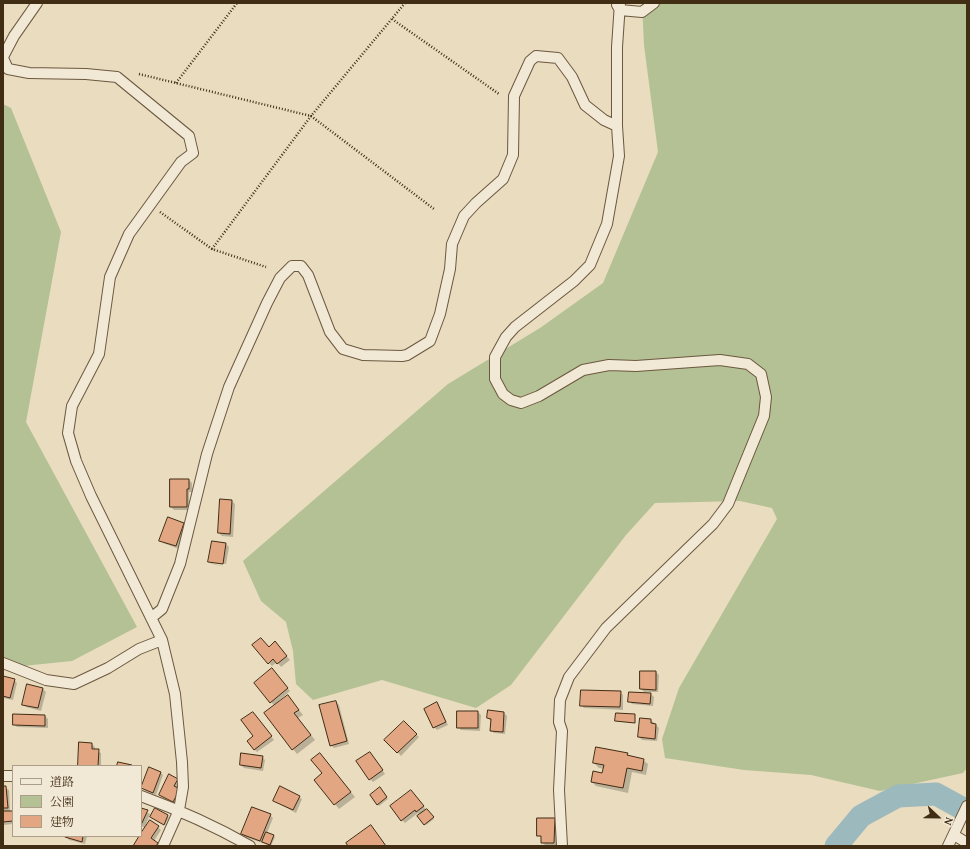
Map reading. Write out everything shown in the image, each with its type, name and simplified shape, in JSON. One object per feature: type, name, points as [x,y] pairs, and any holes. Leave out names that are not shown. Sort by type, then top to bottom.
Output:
[{"type":"street","points":[[37,3],[14,36],[3,57],[8,69],[29,73],[86,74],[117,77],[189,136],[193,153],[181,162],[129,234],[110,278],[99,354],[72,406],[68,433],[76,461],[91,496],[162,640],[175,694],[183,787],[179,810],[163,846]]},
{"type":"street","points":[[562,846],[559,790],[562,731],[559,722],[560,700],[569,677],[606,628],[713,524],[728,504],[764,416],[766,397],[761,374],[748,364],[720,360],[636,366],[609,365],[583,370],[539,396],[521,403],[511,400],[503,394],[496,380],[495,357],[506,337],[515,327],[574,282],[590,264],[607,224],[619,156],[617,126],[617,47],[619,5],[642,12],[654,3]]},
{"type":"street","points":[[151,618],[162,609],[180,564],[207,454],[229,387],[241,357],[280,278],[292,266],[301,266],[308,275],[330,332],[343,349],[363,355],[407,355],[430,341],[440,314],[450,269],[452,244],[464,216],[503,179],[513,154],[514,96],[530,61],[536,56],[558,58],[572,77],[585,105],[604,120],[617,126]]},
{"type":"street","points":[[3,663],[46,680],[74,684],[108,668],[139,649],[162,640]]},
{"type":"street","points":[[142,796],[179,810],[226,832],[250,846]]},
{"type":"street","points":[[948,846],[967,806]]},
{"type":"street","points":[[954,835],[967,843]]},
{"type":"path","points":[[176,83],[237,3]]},
{"type":"path","points":[[212,249],[311,116],[405,3]]},
{"type":"path","points":[[392,19],[499,94]]},
{"type":"path","points":[[139,74],[311,116],[434,209]]},
{"type":"path","points":[[160,212],[212,249],[266,267]]},
{"type":"green space","points":[[642,3],[967,3],[967,768],[963,773],[880,791],[811,775],[744,770],[665,758],[662,739],[679,688],[777,519],[772,508],[740,501],[655,503],[626,535],[511,685],[476,708],[382,680],[313,700],[296,684],[293,651],[286,622],[261,601],[243,561],[448,384],[540,328],[603,283],[658,152],[644,45]]},
{"type":"green space","points":[[3,104],[11,108],[61,232],[26,422],[137,627],[72,661],[3,668]]},
{"type":"building","points":[[170,479],[189,479],[189,489],[187,489],[187,507],[170,507]]},
{"type":"building","points":[[220,499],[232,500],[230,534],[218,533]]},
{"type":"building","points":[[168,517],[184,523],[176,546],[159,541]]},
{"type":"building","points":[[212,541],[226,543],[223,564],[208,562]]},
{"type":"building","points":[[261,638],[269,647],[275,641],[287,656],[277,664],[273,659],[268,664],[252,645]]},
{"type":"building","points":[[272,668],[288,688],[270,703],[254,683]]},
{"type":"building","points":[[640,671],[656,671],[656,690],[640,689]]},
{"type":"building","points":[[3,676],[15,679],[10,698],[3,696]]},
{"type":"building","points":[[27,684],[43,688],[38,708],[22,705]]},
{"type":"building","points":[[581,690],[621,691],[620,707],[580,706]]},
{"type":"building","points":[[629,692],[651,693],[650,704],[628,702]]},
{"type":"building","points":[[288,695],[299,710],[294,713],[311,735],[292,750],[264,713]]},
{"type":"building","points":[[336,701],[347,741],[330,746],[319,705]]},
{"type":"building","points":[[437,702],[446,722],[433,728],[424,709]]},
{"type":"building","points":[[488,710],[504,712],[503,732],[490,731],[491,719],[487,718]]},
{"type":"building","points":[[457,711],[478,711],[478,728],[457,728]]},
{"type":"building","points":[[253,712],[272,736],[254,750],[247,741],[253,736],[241,720]]},
{"type":"building","points":[[616,713],[635,714],[635,723],[615,721]]},
{"type":"building","points":[[13,714],[45,715],[45,726],[13,725]]},
{"type":"building","points":[[640,718],[651,719],[651,723],[656,724],[655,739],[638,737]]},
{"type":"building","points":[[404,721],[417,734],[397,753],[384,740]]},
{"type":"building","points":[[79,742],[92,743],[92,749],[99,749],[98,765],[78,765]]},
{"type":"building","points":[[596,747],[628,753],[627,755],[644,759],[642,771],[627,768],[623,788],[591,782],[593,771],[602,773],[604,765],[593,763]]},
{"type":"building","points":[[370,752],[383,770],[369,780],[356,761]]},
{"type":"building","points":[[241,753],[263,756],[261,768],[240,765]]},
{"type":"building","points":[[320,753],[351,792],[334,805],[314,780],[322,773],[311,760]]},
{"type":"building","points":[[118,762],[132,765],[117,765]]},
{"type":"building","points":[[149,767],[161,772],[153,793],[142,788]]},
{"type":"building","points":[[169,774],[178,779],[174,786],[180,789],[173,802],[159,795]]},
{"type":"building","points":[[3,786],[6,786],[8,808],[3,808]]},
{"type":"building","points":[[280,786],[300,796],[293,810],[273,801]]},
{"type":"building","points":[[380,787],[387,797],[377,805],[370,795]]},
{"type":"building","points":[[411,790],[424,806],[416,812],[415,810],[401,821],[390,806]]},
{"type":"building","points":[[252,807],[271,814],[260,841],[241,834]]},
{"type":"building","points":[[142,808],[148,810],[142,823]]},
{"type":"building","points":[[155,808],[168,815],[164,825],[150,817]]},
{"type":"building","points":[[427,809],[434,817],[424,825],[417,816]]},
{"type":"building","points":[[3,811],[12,811],[12,821],[3,822]]},
{"type":"building","points":[[537,818],[555,818],[554,843],[541,843],[541,836],[537,836]]},
{"type":"building","points":[[150,820],[159,826],[151,838],[158,843],[156,846],[133,846],[138,837],[142,837],[142,832]]},
{"type":"building","points":[[371,825],[386,846],[348,846],[346,843]]},
{"type":"building","points":[[266,832],[274,835],[270,845],[262,842]]},
{"type":"building","points":[[65,837],[83,837],[82,842]]},
{"type":"waterway","points":[[836,846],[861,816],[898,796],[936,794],[967,811]]}]
